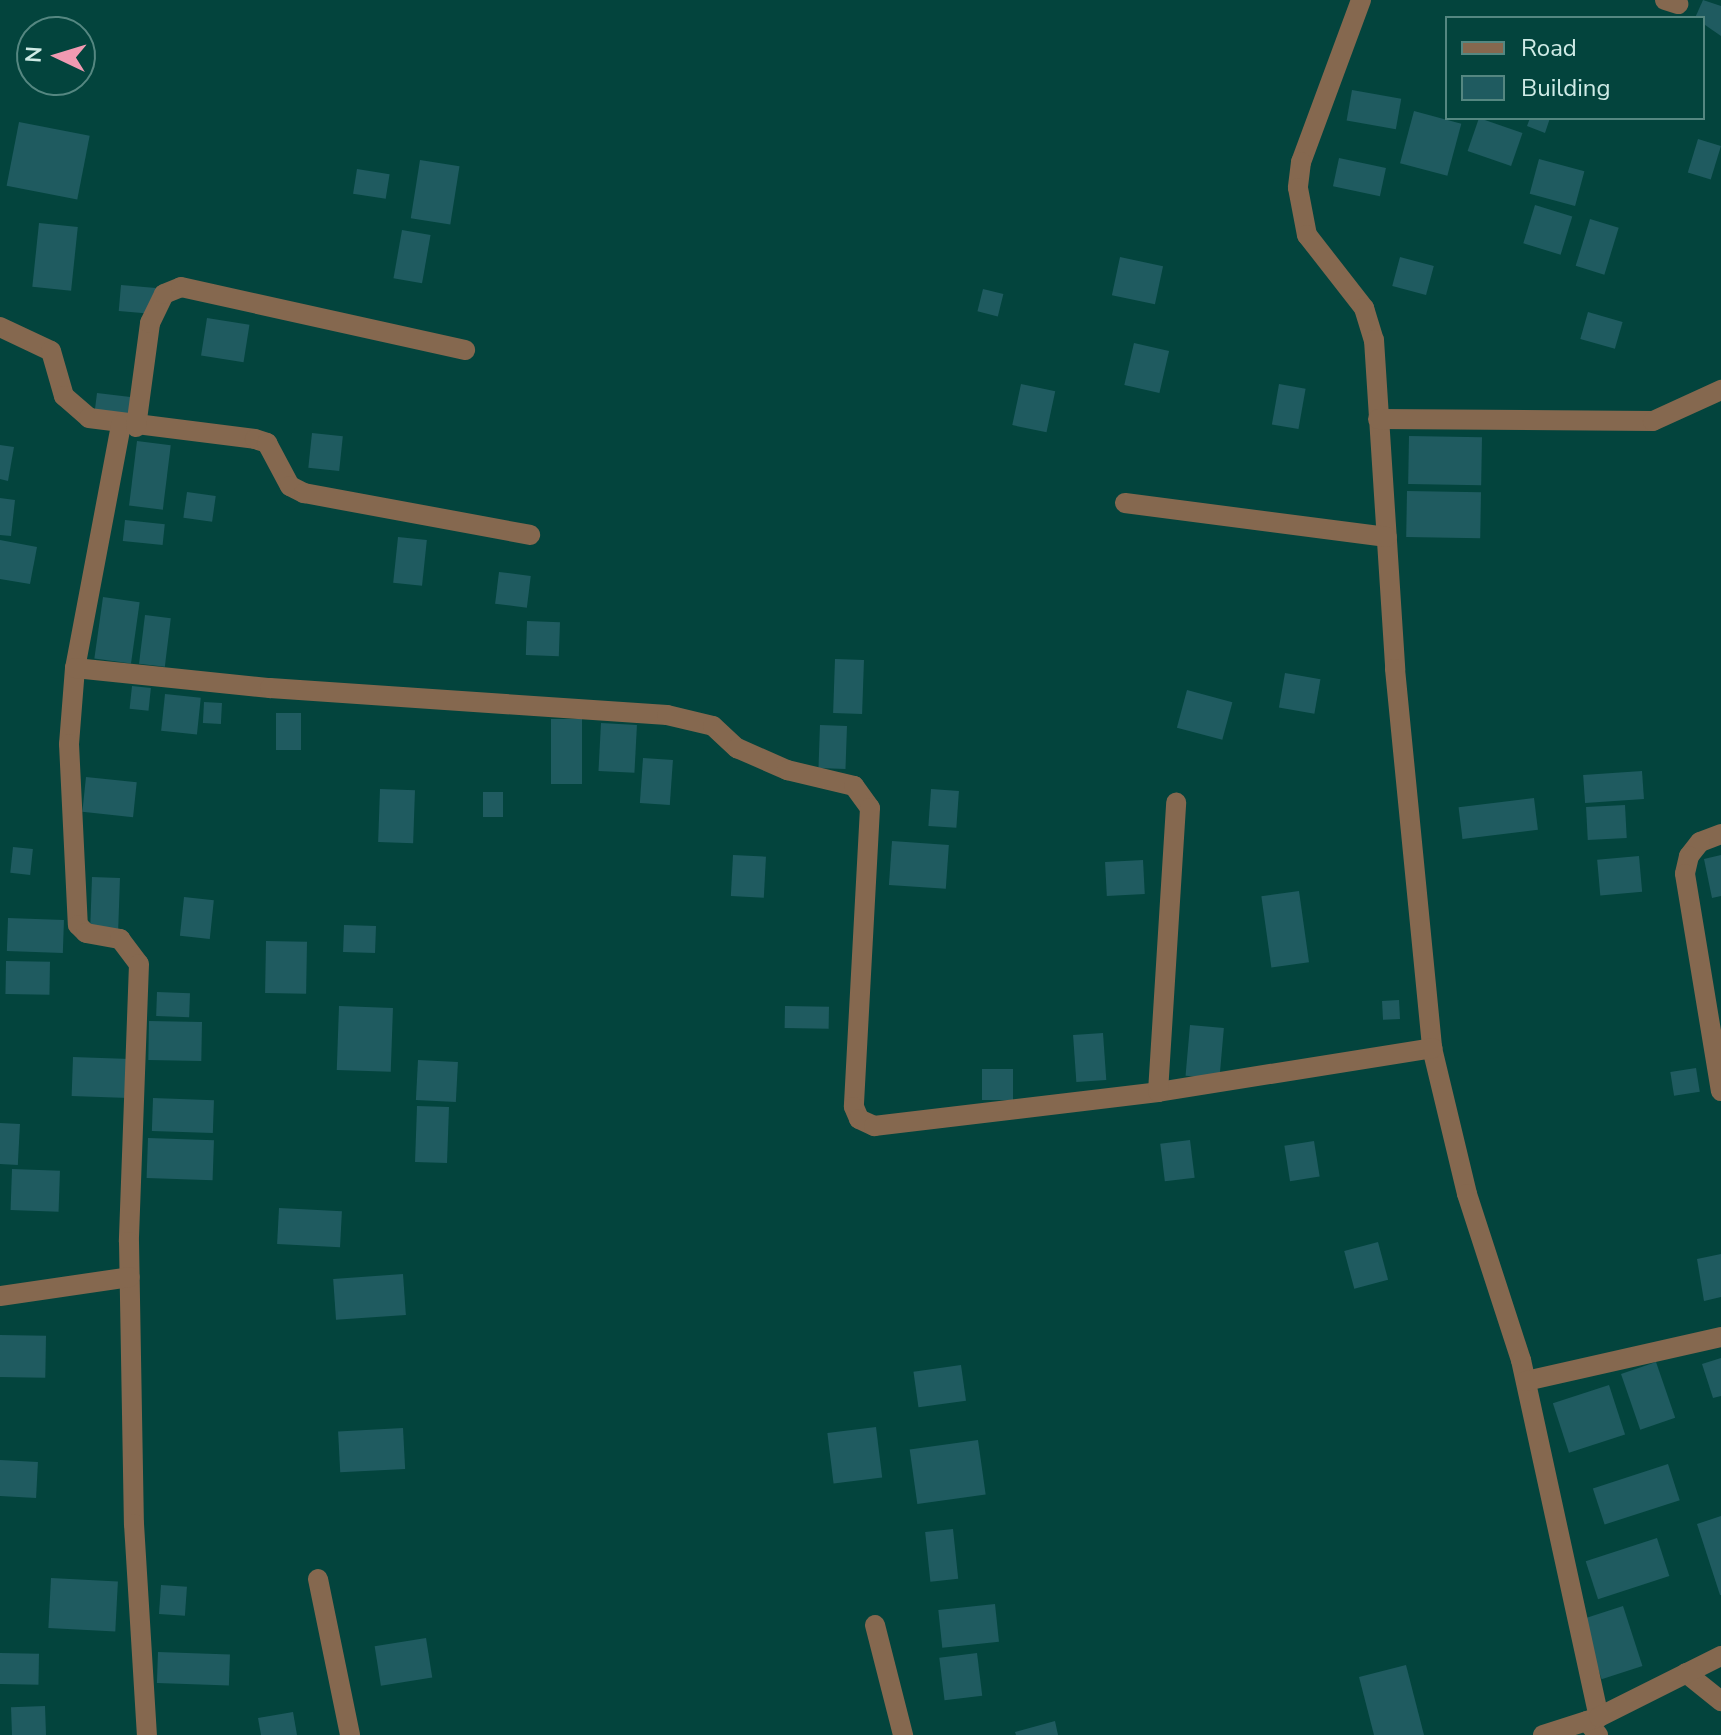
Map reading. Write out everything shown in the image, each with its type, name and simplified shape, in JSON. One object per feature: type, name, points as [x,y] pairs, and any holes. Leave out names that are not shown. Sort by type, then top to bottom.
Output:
[{"type":"street","points":[[1361,0],[1298,188],[1307,235],[1319,258],[1364,308],[1374,340],[1387,537],[1432,1048],[1467,1194],[1526,1381],[1592,1727]]},
{"type":"street","points":[[147,1735],[134,1524],[130,1277],[139,964],[120,939],[86,933],[78,925],[69,744],[75,668],[150,323],[164,294],[181,287],[465,350]]},
{"type":"street","points":[[0,327],[40,341],[51,351],[64,396],[75,408],[128,426],[255,439],[267,443],[281,475],[304,493],[530,535]]},
{"type":"street","points":[[1378,419],[1653,421],[1721,390]]},
{"type":"street","points":[[1125,503],[1387,537]]},
{"type":"street","points":[[75,668],[701,720],[748,754],[865,794],[870,808],[854,1107],[859,1119],[893,1126],[1158,1092],[1432,1048]]},
{"type":"street","points":[[1158,1092],[1176,803]]},
{"type":"street","points":[[1720,1079],[1685,874],[1689,856],[1700,842],[1721,834]]},
{"type":"street","points":[[0,1296],[130,1277]]},
{"type":"street","points":[[1526,1381],[1721,1337]]},
{"type":"street","points":[[318,1579],[350,1735]]},
{"type":"street","points":[[875,1625],[903,1735]]},
{"type":"street","points":[[1543,1735],[1592,1727],[1721,1656]]},
{"type":"street","points":[[1686,1673],[1721,1701]]},
{"type":"building","points":[[1703,0],[1721,6],[1721,36],[1705,25],[1705,16],[1696,16]]},
{"type":"building","points":[[1352,90],[1401,99],[1396,129],[1347,121]]},
{"type":"building","points":[[1414,111],[1461,124],[1447,176],[1400,163]]},
{"type":"building","points":[[1478,120],[1522,133],[1511,166],[1468,151]]},
{"type":"building","points":[[1529,120],[1549,120],[1545,133],[1527,126]]},
{"type":"building","points":[[19,122],[90,136],[77,200],[7,186]]},
{"type":"building","points":[[1698,139],[1721,146],[1711,179],[1688,172]]},
{"type":"building","points":[[1339,158],[1386,168],[1380,196],[1333,186]]},
{"type":"building","points":[[1539,159],[1584,171],[1575,206],[1530,194]]},
{"type":"building","points":[[420,160],[460,166],[450,225],[411,218]]},
{"type":"building","points":[[357,169],[390,174],[386,199],[353,194]]},
{"type":"building","points":[[1535,205],[1572,216],[1561,255],[1523,243]]},
{"type":"building","points":[[1590,219],[1619,228],[1604,275],[1576,266]]},
{"type":"building","points":[[39,223],[78,227],[71,291],[32,287]]},
{"type":"building","points":[[402,230],[431,235],[422,283],[393,278]]},
{"type":"building","points":[[1120,257],[1163,266],[1155,304],[1112,295]]},
{"type":"building","points":[[1400,257],[1434,266],[1426,295],[1392,286]]},
{"type":"building","points":[[121,285],[156,288],[154,314],[119,311]]},
{"type":"building","points":[[983,289],[1003,294],[998,316],[977,311]]},
{"type":"building","points":[[1588,312],[1623,322],[1615,349],[1580,339]]},
{"type":"building","points":[[207,318],[249,325],[244,362],[201,356]]},
{"type":"building","points":[[1134,343],[1169,351],[1159,393],[1124,385]]},
{"type":"building","points":[[1021,384],[1055,391],[1047,432],[1012,425]]},
{"type":"building","points":[[1279,384],[1306,389],[1298,429],[1272,424]]},
{"type":"building","points":[[97,393],[137,398],[134,417],[95,412]]},
{"type":"building","points":[[312,433],[343,436],[339,471],[308,468]]},
{"type":"building","points":[[1409,436],[1482,437],[1481,485],[1408,484]]},
{"type":"building","points":[[137,441],[171,445],[163,510],[129,506]]},
{"type":"building","points":[[0,445],[14,447],[8,481],[0,479]]},
{"type":"building","points":[[1407,491],[1481,492],[1480,538],[1406,537]]},
{"type":"building","points":[[187,492],[216,496],[212,522],[183,518]]},
{"type":"building","points":[[0,498],[15,500],[11,536],[0,535]]},
{"type":"building","points":[[125,520],[165,524],[163,545],[123,541]]},
{"type":"building","points":[[398,537],[427,540],[422,586],[393,583]]},
{"type":"building","points":[[0,540],[37,547],[30,584],[0,579]]},
{"type":"building","points":[[499,572],[531,576],[527,608],[495,604]]},
{"type":"building","points":[[103,597],[140,602],[131,664],[94,658]]},
{"type":"building","points":[[145,615],[171,618],[165,667],[139,664]]},
{"type":"building","points":[[527,621],[560,622],[559,656],[526,655]]},
{"type":"building","points":[[835,659],[864,660],[862,714],[833,713]]},
{"type":"building","points":[[1285,673],[1320,679],[1314,714],[1279,707]]},
{"type":"building","points":[[132,686],[151,688],[148,711],[130,709]]},
{"type":"building","points":[[1187,690],[1232,702],[1222,740],[1177,728]]},
{"type":"building","points":[[165,694],[201,698],[197,735],[161,731]]},
{"type":"building","points":[[204,702],[222,703],[221,724],[203,723]]},
{"type":"building","points":[[276,713],[301,713],[301,750],[276,750]]},
{"type":"building","points":[[551,719],[582,719],[582,784],[551,784]]},
{"type":"building","points":[[601,723],[637,725],[634,773],[598,771]]},
{"type":"building","points":[[820,725],[847,726],[845,769],[818,768]]},
{"type":"building","points":[[643,758],[673,760],[670,805],[640,803]]},
{"type":"building","points":[[1642,771],[1644,799],[1585,803],[1583,775]]},
{"type":"building","points":[[86,777],[137,782],[133,817],[82,812]]},
{"type":"building","points":[[380,789],[415,790],[413,843],[378,842]]},
{"type":"building","points":[[931,789],[959,791],[956,828],[928,826]]},
{"type":"building","points":[[483,792],[503,792],[503,817],[483,817]]},
{"type":"building","points":[[1534,798],[1538,830],[1462,839],[1459,807]]},
{"type":"building","points":[[1625,805],[1627,838],[1588,840],[1586,807]]},
{"type":"building","points":[[892,841],[949,845],[946,889],[889,885]]},
{"type":"building","points":[[13,847],[33,849],[30,875],[10,873]]},
{"type":"building","points":[[733,855],[766,857],[764,898],[731,896]]},
{"type":"building","points":[[1721,855],[1721,896],[1712,898],[1704,859]]},
{"type":"building","points":[[1639,856],[1642,892],[1600,896],[1597,860]]},
{"type":"building","points":[[1143,860],[1145,894],[1107,896],[1105,862]]},
{"type":"building","points":[[92,877],[120,878],[118,930],[90,929]]},
{"type":"building","points":[[1299,891],[1309,962],[1271,968],[1261,896]]},
{"type":"building","points":[[184,897],[214,900],[210,939],[180,936]]},
{"type":"building","points":[[8,918],[64,920],[63,953],[7,951]]},
{"type":"building","points":[[344,925],[376,926],[375,953],[343,952]]},
{"type":"building","points":[[266,941],[307,942],[306,994],[265,993]]},
{"type":"building","points":[[6,961],[50,962],[49,995],[5,994]]},
{"type":"building","points":[[157,992],[190,993],[189,1017],[156,1016]]},
{"type":"building","points":[[1399,1000],[1400,1019],[1383,1020],[1382,1001]]},
{"type":"building","points":[[339,1006],[393,1008],[391,1072],[337,1070]]},
{"type":"building","points":[[785,1006],[829,1007],[829,1029],[785,1028]]},
{"type":"building","points":[[149,1021],[202,1022],[201,1061],[148,1060]]},
{"type":"building","points":[[1190,1025],[1224,1028],[1219,1079],[1186,1076]]},
{"type":"building","points":[[1103,1033],[1106,1080],[1076,1082],[1073,1035]]},
{"type":"building","points":[[73,1057],[130,1059],[129,1098],[72,1096]]},
{"type":"building","points":[[418,1060],[458,1062],[456,1102],[416,1100]]},
{"type":"building","points":[[1696,1068],[1700,1092],[1674,1096],[1670,1072]]},
{"type":"building","points":[[982,1069],[1013,1069],[1013,1100],[982,1100]]},
{"type":"building","points":[[153,1098],[214,1100],[213,1133],[152,1131]]},
{"type":"building","points":[[417,1106],[449,1107],[447,1163],[415,1162]]},
{"type":"building","points":[[0,1123],[20,1124],[18,1165],[0,1164]]},
{"type":"building","points":[[148,1138],[214,1140],[213,1180],[147,1178]]},
{"type":"building","points":[[1190,1140],[1195,1178],[1165,1181],[1160,1144]]},
{"type":"building","points":[[1314,1141],[1320,1177],[1290,1181],[1284,1146]]},
{"type":"building","points":[[12,1169],[60,1171],[59,1212],[11,1210]]},
{"type":"building","points":[[279,1208],[342,1211],[340,1247],[277,1244]]},
{"type":"building","points":[[1378,1242],[1388,1280],[1354,1289],[1344,1251]]},
{"type":"building","points":[[1721,1254],[1721,1297],[1704,1301],[1697,1259]]},
{"type":"building","points":[[403,1274],[406,1315],[336,1320],[333,1279]]},
{"type":"building","points":[[0,1335],[46,1336],[45,1378],[0,1377]]},
{"type":"building","points":[[1721,1358],[1721,1396],[1713,1398],[1702,1364]]},
{"type":"building","points":[[1656,1362],[1675,1418],[1640,1430],[1621,1374]]},
{"type":"building","points":[[961,1365],[966,1401],[918,1407],[913,1372]]},
{"type":"building","points":[[1609,1385],[1625,1434],[1569,1453],[1553,1403]]},
{"type":"building","points":[[876,1427],[882,1478],[834,1484],[827,1433]]},
{"type":"building","points":[[403,1428],[405,1469],[340,1472],[338,1431]]},
{"type":"building","points":[[978,1440],[986,1494],[917,1504],[910,1450]]},
{"type":"building","points":[[0,1460],[38,1462],[36,1498],[0,1496]]},
{"type":"building","points":[[1668,1464],[1680,1500],[1605,1525],[1593,1488]]},
{"type":"building","points":[[1721,1516],[1721,1595],[1720,1595],[1697,1524]]},
{"type":"building","points":[[953,1529],[958,1579],[930,1582],[925,1532]]},
{"type":"building","points":[[1657,1538],[1669,1576],[1598,1599],[1586,1561]]},
{"type":"building","points":[[51,1578],[118,1582],[115,1631],[48,1628]]},
{"type":"building","points":[[161,1585],[187,1587],[185,1616],[159,1614]]},
{"type":"building","points":[[995,1604],[999,1642],[942,1648],[938,1610]]},
{"type":"building","points":[[1623,1606],[1642,1666],[1602,1679],[1582,1619]]},
{"type":"building","points":[[426,1638],[432,1678],[381,1686],[375,1646]]},
{"type":"building","points":[[158,1652],[230,1655],[229,1685],[157,1683]]},
{"type":"building","points":[[0,1653],[39,1654],[38,1685],[0,1684]]},
{"type":"building","points":[[977,1653],[982,1696],[945,1700],[939,1658]]},
{"type":"building","points":[[1406,1665],[1424,1735],[1374,1735],[1359,1677]]},
{"type":"building","points":[[45,1706],[46,1735],[12,1735],[11,1707]]},
{"type":"building","points":[[293,1712],[297,1735],[261,1735],[258,1718]]},
{"type":"building","points":[[1055,1721],[1058,1735],[1016,1735],[1015,1732]]}]
